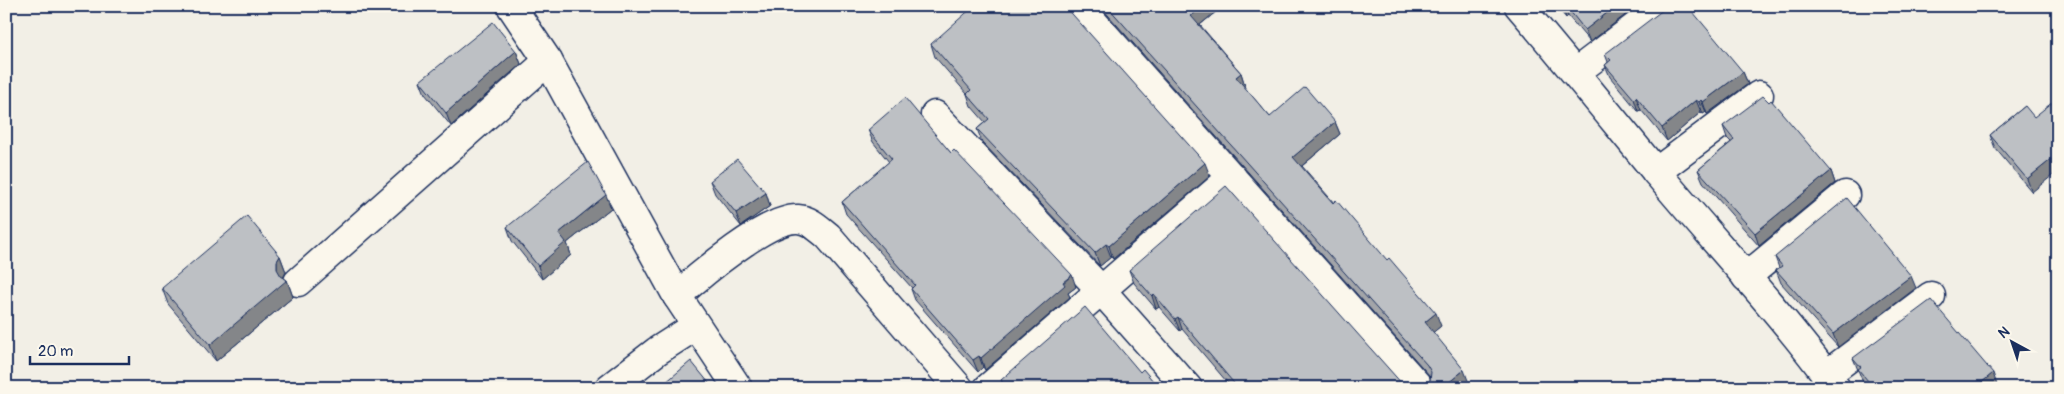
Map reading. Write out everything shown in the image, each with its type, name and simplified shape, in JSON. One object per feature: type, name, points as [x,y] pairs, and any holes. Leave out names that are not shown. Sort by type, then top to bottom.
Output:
[{"type":"street","points":[[511,6],[548,61],[677,296],[738,388]]},
{"type":"street","points":[[1079,6],[1420,388]]},
{"type":"street","points":[[1519,6],[1576,72],[1656,172],[1746,277],[1831,381],[1931,296]]},
{"type":"street","points":[[1576,72],[1663,6]]},
{"type":"street","points":[[298,282],[548,61]]},
{"type":"street","points":[[1656,172],[1759,95]]},
{"type":"street","points":[[935,115],[1102,290],[1188,388]]},
{"type":"street","points":[[988,388],[1232,177]]},
{"type":"street","points":[[1746,277],[1845,195]]},
{"type":"street","points":[[677,296],[696,278],[738,246],[783,220],[798,219],[810,222],[828,236],[959,388]]},
{"type":"street","points":[[609,388],[657,351],[696,326]]},
{"type":"building","points":[[974,6],[1065,6],[1205,163],[1109,246],[1106,244],[1095,253],[977,129],[989,119],[967,94],[971,90],[931,44]]},
{"type":"building","points":[[1107,6],[1203,6],[1191,16],[1241,73],[1236,77],[1270,117],[1305,87],[1335,122],[1293,157],[1333,203],[1336,200],[1387,260],[1389,258],[1436,313],[1425,322],[1464,370],[1442,388],[1424,388],[1430,381],[1431,372],[1427,365]]},
{"type":"building","points":[[1566,6],[1616,6],[1585,30]]},
{"type":"building","points":[[1668,6],[1688,6],[1743,72],[1703,102],[1696,100],[1662,128],[1636,97],[1634,99],[1605,65],[1611,60],[1605,54]]},
{"type":"building","points":[[493,22],[516,51],[446,113],[420,81]]},
{"type":"building","points":[[1763,96],[1769,102],[1771,100],[1831,171],[1755,233],[1698,170],[1734,140],[1723,126]]},
{"type":"building","points":[[905,98],[951,153],[954,150],[1072,275],[1063,282],[1065,285],[981,358],[979,356],[973,360],[911,289],[915,285],[842,202],[892,159],[868,130]]},
{"type":"building","points":[[2058,98],[2058,154],[2027,179],[1990,135],[2025,106],[2034,117]]},
{"type":"building","points":[[737,159],[766,193],[736,213],[710,181]]},
{"type":"building","points":[[588,162],[606,195],[559,233],[566,242],[538,266],[507,227]]},
{"type":"building","points":[[1226,186],[1407,388],[1238,388],[1178,317],[1175,319],[1154,294],[1152,296],[1129,270]]},
{"type":"building","points":[[1847,198],[1911,276],[1833,334],[1776,270],[1782,266],[1775,257]]},
{"type":"building","points":[[247,216],[280,256],[277,261],[277,269],[281,276],[287,280],[210,345],[162,288]]},
{"type":"building","points":[[1931,300],[1993,373],[1975,388],[1874,388],[1858,369],[1861,367],[1853,358]]},
{"type":"building","points":[[1085,307],[1140,372],[1143,369],[1159,388],[1007,388],[1001,380]]},
{"type":"building","points":[[691,361],[713,388],[659,388]]}]
